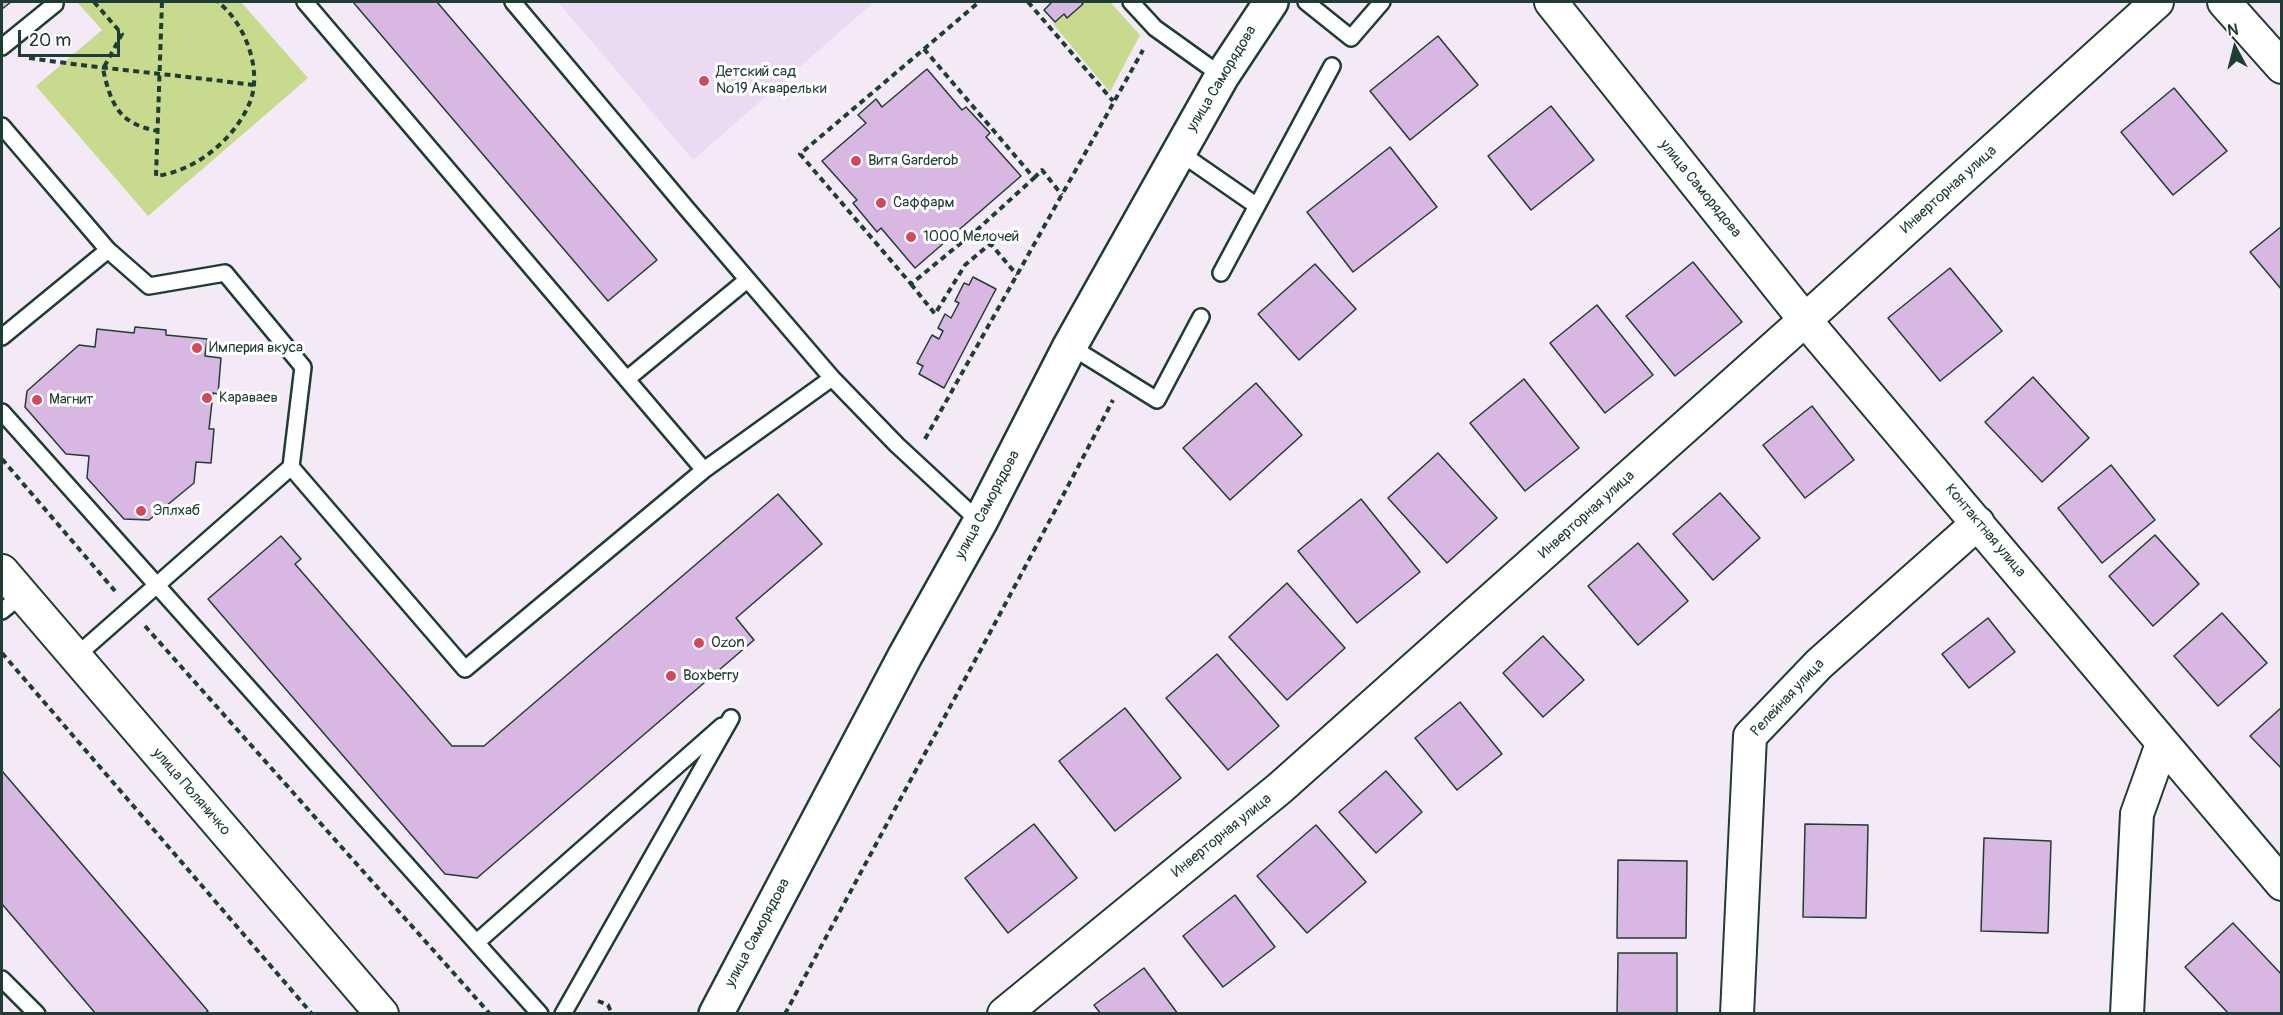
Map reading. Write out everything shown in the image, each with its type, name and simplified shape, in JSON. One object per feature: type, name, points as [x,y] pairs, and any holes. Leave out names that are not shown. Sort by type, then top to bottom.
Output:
[{"type":"street","name":"улица Саморядова","points":[[716,1014],[905,656],[980,522],[1070,346],[1222,76],[1271,2]]},
{"type":"street","name":"улица Саморядова","points":[[1551,2],[1805,320]]},
{"type":"street","name":"Инверторная улица","points":[[1009,1012],[1280,788],[1805,320],[2157,2]]},
{"type":"street","points":[[2224,2],[2282,67]]},
{"type":"street","name":"Контактная улица","points":[[1805,320],[2282,884]]},
{"type":"street","name":"Релейная улица","points":[[1737,1014],[1750,736],[1819,664],[1978,523]]},
{"type":"street","name":"улица Поляничко","points":[[2,571],[12,603],[75,657],[382,1014]]},
{"type":"street","points":[[2127,1014],[2137,814],[2162,744]]},
{"type":"lane","points":[[305,2],[704,470]]},
{"type":"lane","points":[[513,2],[832,378],[913,461],[980,522]]},
{"type":"lane","points":[[1131,2],[1155,28],[1222,76]]},
{"type":"lane","points":[[1306,2],[1351,38],[1382,2]]},
{"type":"lane","points":[[2,47],[55,4]]},
{"type":"lane","points":[[1221,273],[1332,66]]},
{"type":"lane","points":[[2,126],[108,250],[149,286],[225,273],[303,368],[291,467],[75,657]]},
{"type":"lane","points":[[1179,152],[1257,206]]},
{"type":"lane","points":[[2,337],[108,250]]},
{"type":"lane","points":[[627,379],[747,280]]},
{"type":"lane","points":[[1070,346],[1157,400],[1201,317]]},
{"type":"lane","points":[[291,467],[465,669],[704,470],[832,378]]},
{"type":"lane","points":[[2,411],[540,1014]]},
{"type":"lane","points":[[477,942],[731,718],[563,1014]]},
{"type":"lane","points":[[2,979],[37,1014]]},
{"type":"path","points":[[94,2],[122,34],[103,69],[112,99],[119,112],[132,124],[158,131]]},
{"type":"path","points":[[162,2],[156,176],[170,175],[209,154],[233,131],[251,100],[253,69],[248,47],[234,17],[218,2]]},
{"type":"path","points":[[978,2],[800,154],[935,314],[965,265],[990,244]]},
{"type":"path","points":[[1028,2],[1114,102]]},
{"type":"path","points":[[913,461],[1155,28]]},
{"type":"path","points":[[924,49],[1035,178]]},
{"type":"path","points":[[24,58],[253,85]]},
{"type":"path","points":[[912,284],[978,229],[1042,170],[1062,195]]},
{"type":"path","points":[[978,229],[1017,275]]},
{"type":"path","points":[[785,1014],[1037,547],[1124,380]]},
{"type":"path","points":[[2,459],[129,608],[490,1014]]},
{"type":"path","points":[[2,653],[312,1014]]},
{"type":"shaded area","name":"Детский сад №19 Акварельки","points":[[558,2],[874,2],[693,160]]},
{"type":"green space","points":[[77,2],[241,2],[308,78],[148,216],[36,86],[102,30]]},
{"type":"green space","points":[[1081,2],[1110,2],[1140,35],[1110,92],[1053,24],[1064,14],[1067,17],[1083,4]]},
{"type":"building","points":[[2,2],[11,2],[2,9]]},
{"type":"building","points":[[353,2],[437,2],[657,260],[608,301]]},
{"type":"building","points":[[1052,2],[1081,2],[1083,4],[1067,18],[1064,14],[1055,22],[1044,10]]},
{"type":"building","points":[[1438,36],[1478,85],[1410,140],[1370,91]]},
{"type":"building","points":[[927,69],[962,110],[966,107],[990,133],[986,137],[1021,176],[915,268],[881,228],[877,232],[853,203],[857,200],[822,161],[866,123],[858,115],[876,99],[882,107]]},
{"type":"building","points":[[2174,88],[2227,151],[2173,195],[2121,132]]},
{"type":"building","points":[[1551,106],[1594,160],[1531,210],[1488,156]]},
{"type":"building","points":[[1390,147],[1437,207],[1353,272],[1307,212]]},
{"type":"building","points":[[2282,226],[2282,290],[2250,252]]},
{"type":"building","points":[[1693,262],[1742,322],[1675,376],[1626,316]]},
{"type":"building","points":[[1315,264],[1356,309],[1299,360],[1258,314]]},
{"type":"building","points":[[1950,268],[2002,331],[1940,381],[1888,318]]},
{"type":"building","points":[[973,277],[996,289],[944,388],[919,374],[923,366],[917,363],[932,335],[939,339],[943,331],[938,328],[945,314],[951,318],[959,303],[955,301],[964,283],[969,285]]},
{"type":"building","points":[[1597,305],[1653,375],[1605,413],[1550,343]]},
{"type":"building","points":[[135,327],[166,330],[166,335],[207,339],[205,356],[221,358],[218,394],[213,393],[209,429],[214,429],[211,463],[196,462],[194,483],[149,520],[124,519],[87,478],[89,456],[66,454],[25,407],[27,391],[79,345],[95,347],[97,329],[134,333]]},
{"type":"building","points":[[2033,377],[2089,438],[2042,482],[1985,422]]},
{"type":"building","points":[[1524,379],[1579,448],[1525,491],[1470,423]]},
{"type":"building","points":[[1256,383],[1302,435],[1230,500],[1183,448]]},
{"type":"building","points":[[1812,406],[1854,460],[1805,498],[1763,445]]},
{"type":"building","points":[[1438,453],[1497,518],[1447,563],[1388,498]]},
{"type":"building","points":[[2111,465],[2155,520],[2102,563],[2058,508]]},
{"type":"building","points":[[1720,493],[1760,538],[1713,580],[1673,534]]},
{"type":"building","points":[[778,494],[822,544],[736,618],[754,640],[477,878],[445,874],[208,599],[281,536],[301,559],[295,564],[452,746],[484,746]]},
{"type":"building","points":[[1361,499],[1420,572],[1357,623],[1298,551]]},
{"type":"building","points":[[2155,535],[2199,584],[2153,626],[2109,576]]},
{"type":"building","points":[[1638,543],[1688,601],[1638,645],[1588,586]]},
{"type":"building","points":[[1287,583],[1345,648],[1287,700],[1229,637]]},
{"type":"building","points":[[2222,613],[2267,663],[2218,706],[2174,656]]},
{"type":"building","points":[[1988,618],[2015,652],[1969,688],[1942,654]]},
{"type":"building","points":[[1543,636],[1584,680],[1543,717],[1503,673]]},
{"type":"building","points":[[1217,654],[1279,726],[1228,770],[1166,698]]},
{"type":"building","points":[[1460,702],[1502,754],[1457,790],[1415,738]]},
{"type":"building","points":[[2282,707],[2282,769],[2250,736]]},
{"type":"building","points":[[1125,708],[1181,778],[1115,831],[1059,761]]},
{"type":"building","points":[[2,771],[208,1011],[204,1014],[96,1014],[2,904]]},
{"type":"building","points":[[1386,771],[1422,812],[1376,853],[1339,812]]},
{"type":"building","points":[[1034,824],[1077,878],[1008,933],[965,878]]},
{"type":"building","points":[[1805,824],[1868,825],[1866,918],[1803,917]]},
{"type":"building","points":[[1316,825],[1366,882],[1307,933],[1257,876]]},
{"type":"building","points":[[1984,838],[2051,841],[2048,933],[1981,931]]},
{"type":"building","points":[[1618,860],[1687,861],[1686,938],[1617,938]]},
{"type":"building","points":[[1235,895],[1275,947],[1223,987],[1183,936]]},
{"type":"building","points":[[2233,923],[2282,975],[2282,1014],[2229,1014],[2185,967]]},
{"type":"building","points":[[1618,953],[1677,953],[1677,1014],[1617,1014]]},
{"type":"building","points":[[1144,968],[1178,1014],[1101,1014],[1094,1005]]},
{"type":"place","name":"Детский сад №19 Акварельки","points":[[704,81]]},
{"type":"place","name":"Витя Garderob","points":[[856,161]]},
{"type":"place","name":"Саффарм","points":[[881,203]]},
{"type":"place","name":"1000 Мелочей","points":[[911,237]]},
{"type":"place","name":"Империя вкуса","points":[[197,348]]},
{"type":"place","name":"Караваев","points":[[207,398]]},
{"type":"place","name":"Магнит","points":[[37,400]]},
{"type":"place","name":"Эплхаб","points":[[141,511]]},
{"type":"place","name":"Ozon","points":[[699,643]]},
{"type":"place","name":"Boxberry","points":[[671,676]]}]
